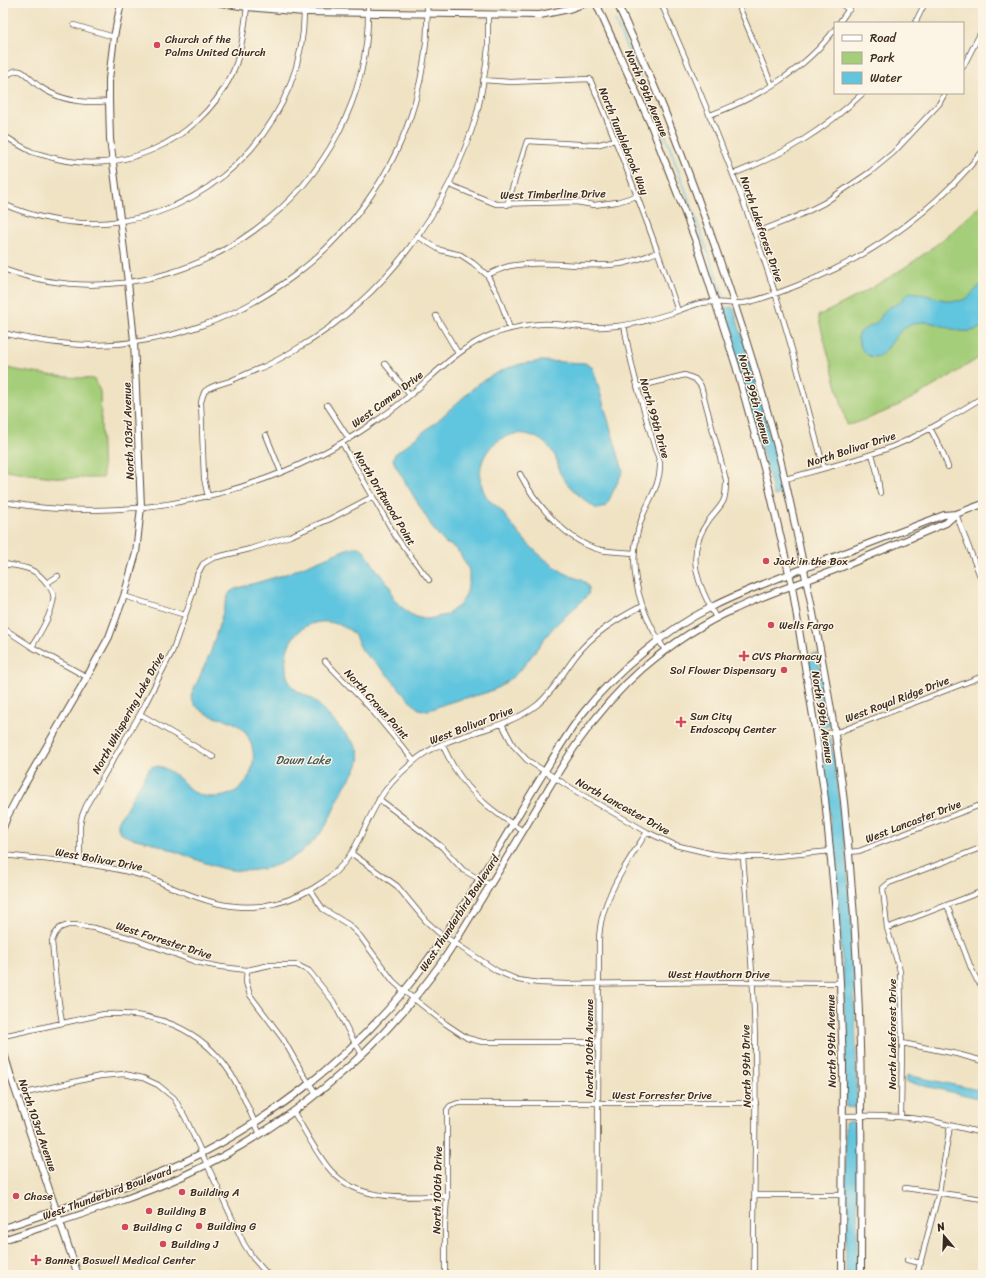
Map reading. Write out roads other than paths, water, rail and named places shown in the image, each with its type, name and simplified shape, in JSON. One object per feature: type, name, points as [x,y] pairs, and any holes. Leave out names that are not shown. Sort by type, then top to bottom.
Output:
[{"type":"street","name":"North 103rd Avenue","points":[[3,828],[19,794],[109,637],[124,596],[136,553],[141,507],[134,341],[121,221],[110,139],[109,79],[114,37],[121,3]]},
{"type":"street","points":[[221,3],[304,12],[540,15],[569,10],[586,3]]},
{"type":"street","points":[[3,270],[42,280],[70,284],[128,282],[160,276],[194,265],[237,243],[272,218],[298,192],[325,158],[340,130],[355,94],[365,51],[368,3]]},
{"type":"street","points":[[3,333],[32,339],[93,345],[134,341],[177,333],[218,319],[250,305],[301,272],[337,239],[359,213],[388,169],[409,121],[422,75],[427,41],[427,3]]},
{"type":"street","name":"North 99th Avenue","points":[[596,3],[654,132],[695,239],[736,366],[768,483],[790,574],[816,735],[831,851],[840,983],[843,1065],[842,1275]]},
{"type":"street","name":"North 99th Avenue","points":[[617,3],[666,115],[735,303],[785,479],[807,581],[835,732],[849,852],[857,965],[861,1115],[861,1275]]},
{"type":"street","name":"North Lakeforest Drive","points":[[661,3],[710,114],[755,234],[794,354],[824,468]]},
{"type":"street","points":[[840,3],[849,10]]},
{"type":"street","points":[[841,22],[853,3]]},
{"type":"street","points":[[916,22],[925,3]]},
{"type":"street","points":[[3,135],[33,152],[83,163],[112,162],[139,156],[162,146],[180,135],[202,116],[218,97],[230,77],[240,49],[247,7]]},
{"type":"street","points":[[740,8],[772,85]]},
{"type":"street","points":[[3,204],[37,216],[58,221],[90,223],[121,221],[151,215],[185,202],[218,180],[235,166],[265,132],[288,91],[298,60],[304,24],[304,12]]},
{"type":"street","points":[[208,497],[204,478],[203,456],[201,402],[204,392],[211,387],[259,369],[299,348],[327,329],[366,297],[401,259],[435,210],[450,185],[465,149],[477,112],[483,80],[488,46],[488,14]]},
{"type":"street","points":[[74,25],[114,37]]},
{"type":"street","points":[[964,65],[983,28]]},
{"type":"street","points":[[710,114],[743,102],[772,85],[796,68],[812,54],[834,30]]},
{"type":"street","points":[[3,78],[15,70],[20,71],[44,90],[66,99],[85,102],[109,101]]},
{"type":"street","name":"North Tumblebrook Way","points":[[483,80],[510,82],[590,79],[658,252],[678,311]]},
{"type":"street","points":[[733,174],[773,157],[801,142],[830,122],[863,94]]},
{"type":"street","points":[[755,234],[798,216],[824,203],[864,176],[893,153],[939,104],[944,94]]},
{"type":"street","points":[[507,205],[527,141],[596,145],[615,140]]},
{"type":"street","name":"West Cameo Drive","points":[[3,502],[44,508],[86,510],[168,504],[208,497],[233,490],[313,458],[349,439],[377,421],[410,395],[458,353],[482,338],[510,329],[541,324],[587,328],[624,325],[656,318],[702,303],[750,302],[775,294],[836,270],[878,245],[911,221],[942,195],[970,167],[983,151]]},
{"type":"street","name":"West Timberline Drive","points":[[450,185],[496,204],[507,205],[576,202],[594,205],[617,202],[636,196]]},
{"type":"street","points":[[417,236],[440,250],[461,256],[473,263],[487,275],[497,293],[510,329]]},
{"type":"street","points":[[487,275],[508,266],[530,264],[621,264],[658,252]]},
{"type":"street","points":[[436,316],[458,353]]},
{"type":"street","name":"North 99th Drive","points":[[624,325],[637,387],[660,463],[657,484],[637,532],[634,565],[638,592],[642,606],[648,621],[665,650]]},
{"type":"street","points":[[385,364],[410,395]]},
{"type":"street","points":[[637,387],[685,375],[695,379],[701,386],[726,480],[726,495],[724,502],[704,528],[696,548],[698,578],[704,596],[716,618]]},
{"type":"street","name":"North Bolivar Drive","points":[[785,479],[872,454],[896,445],[949,418],[983,397]]},
{"type":"street","points":[[327,404],[349,439]]},
{"type":"street","points":[[930,428],[942,450],[948,467]]},
{"type":"street","points":[[266,435],[281,472]]},
{"type":"street","name":"North Driftwood Point","points":[[342,443],[396,537],[429,580]]},
{"type":"street","points":[[872,454],[877,472],[880,493]]},
{"type":"street","points":[[520,474],[529,490],[553,520],[580,541],[593,548],[602,550],[635,553]]},
{"type":"street","name":"North Whispering Lake Drive","points":[[80,864],[82,816],[86,806],[140,714],[172,652],[193,593],[197,575],[203,564],[213,558],[290,536],[330,519],[372,497]]},
{"type":"street","points":[[983,504],[956,514],[983,584]]},
{"type":"street","name":"West Thunderbird Boulevard","points":[[3,1228],[155,1175],[202,1153],[255,1122],[309,1084],[333,1064],[377,1021],[404,991],[444,936],[562,743],[586,710],[612,681],[658,640],[710,607],[746,591],[944,515],[956,514]]},
{"type":"street","name":"West Thunderbird Boulevard","points":[[3,1240],[160,1186],[207,1164],[260,1134],[316,1094],[362,1054],[387,1028],[413,999],[440,964],[580,739],[599,713],[627,683],[665,650],[716,618],[745,604],[856,562],[946,523],[956,514]]},
{"type":"street","points":[[3,564],[26,567],[42,576],[52,589],[54,600],[32,647]]},
{"type":"street","points":[[47,583],[58,576]]},
{"type":"street","points":[[124,596],[185,615]]},
{"type":"street","name":"West Bolivar Drive","points":[[3,855],[109,868],[146,876],[202,900],[224,905],[243,907],[262,906],[296,897],[310,890],[334,873],[344,862],[362,834],[380,798],[398,776],[414,761],[442,744],[458,737],[512,720],[537,705],[554,687],[584,647],[608,625],[642,606]]},
{"type":"street","points":[[3,628],[32,647],[87,677]]},
{"type":"street","name":"North Crown Point","points":[[325,661],[371,709],[414,761]]},
{"type":"street","name":"West Royal Ridge Drive","points":[[816,735],[841,731],[983,676]]},
{"type":"street","points":[[140,714],[214,757]]},
{"type":"street","name":"North Lancaster Drive","points":[[502,724],[507,736],[519,753],[527,760],[647,832],[675,844],[710,854],[743,857],[768,857],[831,851]]},
{"type":"street","points":[[442,744],[455,768],[472,792],[486,806],[523,831]]},
{"type":"street","points":[[380,798],[442,847],[463,870],[490,885]]},
{"type":"street","name":"West Lancaster Drive","points":[[849,852],[859,851],[983,804]]},
{"type":"street","name":"North 100th Avenue","points":[[597,1275],[598,941],[601,922],[614,886],[647,832]]},
{"type":"street","name":"North Lakeforest Drive","points":[[901,1117],[902,1043],[900,970],[887,928],[883,888],[890,883],[983,847]]},
{"type":"street","name":"West Hawthorn Drive","points":[[351,853],[397,886],[426,921],[444,936],[497,971],[518,980],[539,983],[840,983]]},
{"type":"street","name":"North 99th Drive","points":[[743,857],[754,1011],[756,1103],[754,1275]]},
{"type":"street","points":[[310,890],[323,909],[349,925],[360,936],[393,981],[413,999],[467,1038],[482,1042],[597,1042]]},
{"type":"street","points":[[887,928],[983,892]]},
{"type":"street","points":[[947,906],[971,968],[977,980],[983,987]]},
{"type":"street","name":"West Forrester Drive","points":[[62,1023],[52,941],[60,928],[68,925],[94,928],[131,938],[196,962],[221,967],[247,970],[270,965],[297,965],[309,971],[333,1001],[362,1054]]},
{"type":"street","points":[[247,970],[246,982],[250,995],[283,1039],[316,1094]]},
{"type":"street","points":[[3,1036],[100,1014],[129,1013],[153,1017],[179,1027],[202,1042],[222,1062],[237,1086],[260,1134]]},
{"type":"street","points":[[902,1043],[983,1061]]},
{"type":"street","name":"North 103rd Avenue","points":[[3,1050],[78,1275]]},
{"type":"street","points":[[17,1095],[100,1076],[124,1074],[143,1078],[158,1085],[174,1098],[185,1117],[246,1249],[266,1274]]},
{"type":"street","name":"West Forrester Drive","points":[[450,1106],[458,1103],[756,1103]]},
{"type":"street","name":"North 100th Drive","points":[[444,1275],[447,1196],[447,1110],[450,1106]]},
{"type":"street","points":[[293,1111],[326,1166],[336,1176],[352,1187],[375,1195],[447,1196]]},
{"type":"street","points":[[842,1116],[861,1115],[901,1117],[931,1121],[983,1133]]},
{"type":"street","points":[[917,1275],[939,1192],[950,1126]]},
{"type":"street","points":[[155,1175],[160,1186]]},
{"type":"street","points":[[906,1188],[983,1199]]},
{"type":"street","points":[[755,1195],[842,1195]]},
{"type":"street","points":[[907,1260],[921,1263]]},
{"type":"water","points":[[983,283],[983,326],[975,330],[966,331],[933,323],[916,323],[902,330],[881,355],[871,357],[862,349],[858,338],[860,333],[876,323],[886,309],[900,302],[908,293],[913,292],[943,300],[959,301],[967,298]]},
{"type":"water","points":[[732,307],[734,309],[763,406],[784,493],[774,496],[722,311],[723,308]]},
{"type":"water","name":"Dawn Lake","points":[[542,361],[585,363],[593,368],[623,471],[605,507],[597,509],[582,498],[563,478],[553,453],[545,444],[539,439],[527,434],[516,434],[505,437],[495,443],[487,451],[482,462],[480,473],[482,486],[489,500],[500,509],[518,533],[531,547],[545,560],[560,570],[586,583],[589,588],[588,595],[553,628],[528,661],[507,682],[492,691],[427,710],[419,709],[415,706],[383,670],[362,650],[351,631],[348,629],[333,623],[322,622],[311,624],[302,629],[289,645],[286,656],[286,670],[288,679],[294,688],[316,702],[354,743],[358,750],[359,762],[343,789],[325,827],[316,839],[293,858],[265,868],[251,871],[236,871],[212,865],[150,842],[127,837],[119,831],[119,820],[149,769],[154,766],[160,767],[174,774],[192,791],[209,797],[225,796],[235,791],[244,784],[250,775],[253,765],[253,754],[251,743],[245,732],[232,722],[216,718],[200,710],[194,704],[191,696],[211,651],[230,592],[235,589],[283,575],[349,548],[359,547],[363,549],[390,586],[393,597],[398,604],[410,614],[419,618],[428,619],[446,615],[460,605],[467,592],[469,579],[469,571],[466,564],[459,552],[452,546],[445,543],[434,530],[395,465],[393,459],[395,454],[436,422],[478,384],[505,369],[521,364]]},
{"type":"water","points":[[817,653],[830,724],[829,726],[820,728],[816,695],[807,655]]},
{"type":"water","points":[[831,739],[845,844],[851,910],[857,1108],[846,1107],[844,996],[837,890],[821,742]]},
{"type":"water","points":[[907,1075],[983,1091],[983,1099],[906,1082]]},
{"type":"water","points":[[845,1123],[858,1123],[857,1275],[846,1275]]},
{"type":"waterway","points":[[615,21],[666,137],[724,296]]},
{"type":"place","name":"Church of the Palms United Church","points":[[157,45]]},
{"type":"place","name":"Jack in the Box","points":[[766,561]]},
{"type":"place","name":"Wells Fargo","points":[[771,625]]},
{"type":"place","name":"CVS Pharmacy","points":[[744,656]]},
{"type":"place","name":"Sol Flower Dispensary","points":[[784,670]]},
{"type":"place","name":"Sun City Endoscopy Center","points":[[681,722]]},
{"type":"place","name":"Building A","points":[[182,1192]]},
{"type":"place","name":"Chase","points":[[16,1196]]},
{"type":"place","name":"Building B","points":[[149,1211]]},
{"type":"place","name":"Building G","points":[[199,1226]]},
{"type":"place","name":"Building C","points":[[125,1227]]},
{"type":"place","name":"Building J","points":[[163,1244]]},
{"type":"place","name":"Banner Boswell Medical Center","points":[[36,1260]]}]
